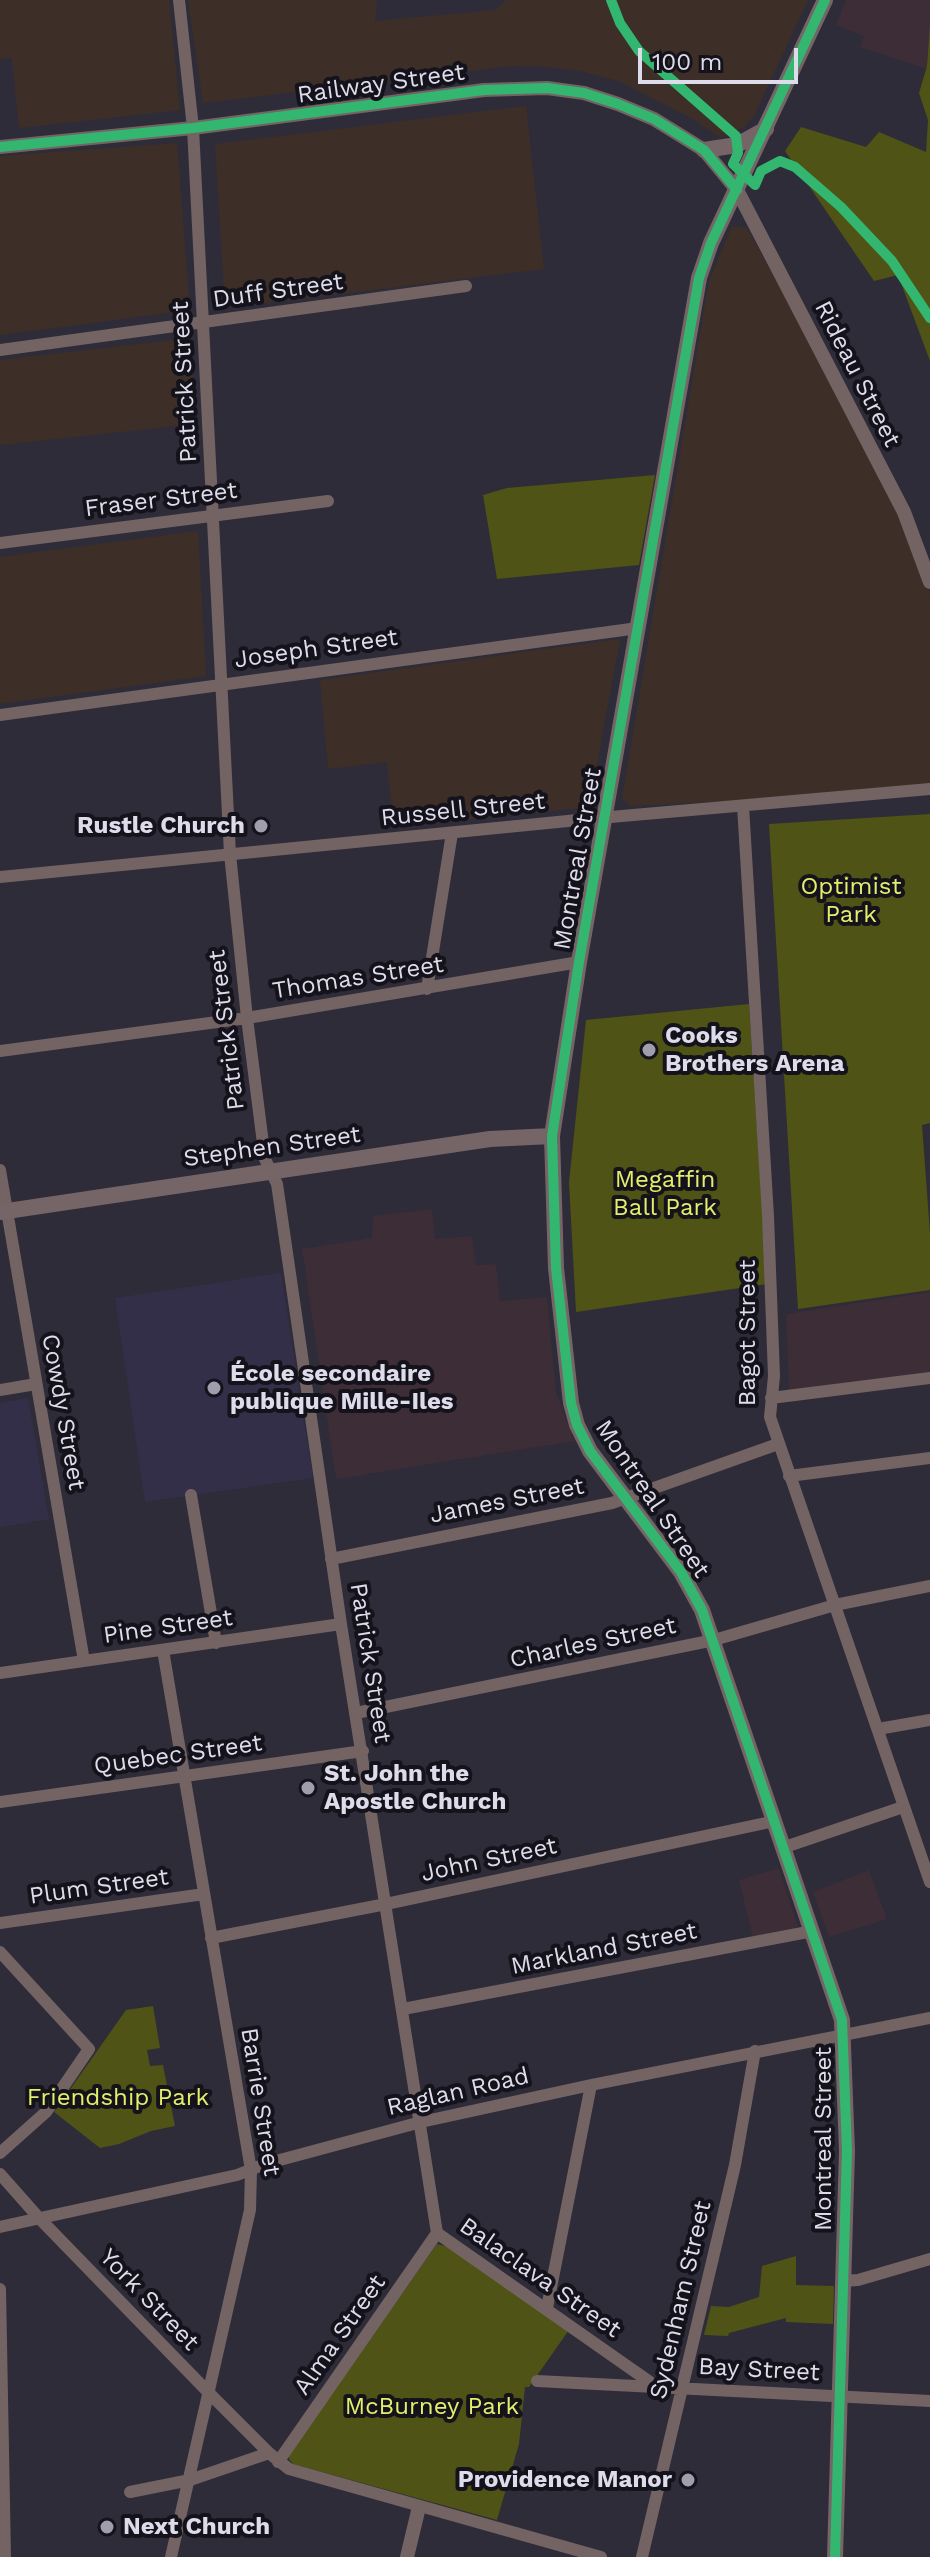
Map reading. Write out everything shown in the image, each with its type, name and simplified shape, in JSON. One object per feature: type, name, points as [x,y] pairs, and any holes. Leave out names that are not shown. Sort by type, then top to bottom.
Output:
[{"type":"main road","name":"Montreal Street","points":[[825,0],[711,243],[699,278],[579,962],[552,1136],[556,1268],[571,1403],[577,1425],[590,1451],[681,1572],[702,1610],[785,1847],[844,2034],[847,2151],[835,2557]]},
{"type":"main road","points":[[704,150],[737,145],[767,128]]},
{"type":"main road","name":"Stephen Street","points":[[4,1212],[490,1139],[552,1136]]},
{"type":"street","name":"Patrick Street","points":[[179,0],[193,128],[230,854],[247,1018],[265,1159],[277,1184],[331,1559],[437,2233]]},
{"type":"street","name":"Railway Street","points":[[0,147],[193,128],[484,90],[547,88],[584,93],[654,119],[704,150],[737,190]]},
{"type":"street","name":"Rideau Street","points":[[737,190],[904,512],[930,582]]},
{"type":"street","name":"Duff Street","points":[[0,350],[466,286]]},
{"type":"street","name":"Fraser Street","points":[[0,543],[328,501]]},
{"type":"street","name":"Joseph Street","points":[[0,715],[638,628]]},
{"type":"street","name":"Russell Street","points":[[0,877],[930,789]]},
{"type":"street","name":"Bagot Street","points":[[743,806],[768,1216],[774,1375],[770,1417],[930,1880]]},
{"type":"street","points":[[427,989],[452,833]]},
{"type":"street","name":"Thomas Street","points":[[0,1051],[247,1018],[579,962]]},
{"type":"street","name":"Cowdy Street","points":[[0,1170],[4,1212],[84,1661]]},
{"type":"street","points":[[771,1398],[930,1378]]},
{"type":"street","points":[[0,1390],[36,1384]]},
{"type":"street","name":"James Street","points":[[331,1559],[625,1498],[778,1444]]},
{"type":"street","points":[[789,1476],[930,1458]]},
{"type":"street","points":[[191,1495],[216,1643]]},
{"type":"street","name":"Charles Street","points":[[356,1713],[714,1640],[835,1605],[930,1586]]},
{"type":"street","name":"Pine Street","points":[[0,1673],[341,1624]]},
{"type":"street","name":"Barrie Street","points":[[163,1650],[251,2170],[250,2210],[171,2557]]},
{"type":"street","points":[[878,1729],[930,1720]]},
{"type":"street","name":"Quebec Street","points":[[0,1802],[363,1751]]},
{"type":"street","points":[[785,1847],[903,1807]]},
{"type":"street","name":"John Street","points":[[211,1938],[775,1821]]},
{"type":"street","name":"Plum Street","points":[[0,1923],[204,1894]]},
{"type":"street","name":"Markland Street","points":[[403,2009],[813,1931]]},
{"type":"street","points":[[0,1952],[89,2049],[46,2112],[0,2153]]},
{"type":"street","name":"Raglan Road","points":[[0,2227],[251,2170],[421,2122],[755,2051],[930,2018]]},
{"type":"street","name":"Sydenham Street","points":[[642,2557],[735,2165],[755,2051]]},
{"type":"street","points":[[547,2308],[591,2085]]},
{"type":"street","name":"York Street","points":[[0,2174],[39,2218],[274,2458]]},
{"type":"street","name":"Balaclava Street","points":[[437,2233],[657,2387]]},
{"type":"street","name":"Alma Street","points":[[274,2458],[437,2233]]},
{"type":"street","points":[[843,2281],[858,2280],[930,2259]]},
{"type":"street","points":[[0,2289],[5,2557]]},
{"type":"street","name":"Bay Street","points":[[537,2381],[930,2401]]},
{"type":"street","points":[[130,2492],[274,2458],[300,2474],[601,2557]]},
{"type":"street","points":[[407,2557],[419,2507]]},
{"type":"shaded area","points":[[0,0],[169,0],[180,110],[19,128],[12,58],[0,59]]},
{"type":"shaded area","points":[[188,0],[377,0],[375,21],[495,10],[506,0],[808,0],[754,116],[744,127],[721,138],[694,120],[619,81],[550,67],[512,66],[203,103]]},
{"type":"shaded area","points":[[846,0],[930,0],[930,70],[860,47],[864,36],[836,25]]},
{"type":"shaded area","points":[[526,106],[544,269],[225,308],[215,144]]},
{"type":"shaded area","points":[[177,143],[190,310],[0,335],[0,156]]},
{"type":"shaded area","points":[[732,226],[747,228],[845,403],[908,537],[930,594],[930,791],[631,806],[622,799],[709,281]]},
{"type":"shaded area","points":[[191,338],[195,424],[0,445],[0,360]]},
{"type":"shaded area","points":[[198,531],[206,676],[0,704],[0,557]]},
{"type":"shaded area","points":[[620,639],[589,807],[394,827],[387,762],[328,769],[320,680]]},
{"type":"shaded area","points":[[432,1209],[435,1239],[472,1236],[476,1265],[496,1264],[500,1301],[547,1297],[556,1392],[574,1441],[336,1479],[302,1249],[372,1238],[373,1216]]},
{"type":"shaded area","name":"École secondaire publique Mille-Iles","points":[[281,1273],[313,1478],[145,1502],[115,1298]]},
{"type":"shaded area","points":[[930,1292],[930,1373],[789,1392],[786,1314]]},
{"type":"shaded area","points":[[28,1398],[49,1519],[0,1527],[0,1403]]},
{"type":"shaded area","points":[[779,1868],[798,1927],[753,1938],[739,1880]]},
{"type":"shaded area","points":[[869,1870],[887,1919],[829,1937],[813,1892]]},
{"type":"green space","points":[[930,24],[930,361],[898,275],[874,281],[785,151],[801,127],[866,147],[879,132],[926,152],[928,120],[919,93],[927,66]]},
{"type":"green space","points":[[655,475],[639,565],[497,579],[483,495],[507,488]]},
{"type":"green space","name":"Optimist Park","points":[[930,814],[930,1123],[922,1125],[930,1233],[930,1290],[798,1309],[769,824]]},
{"type":"green space","name":"Megaffin Ball Park","points":[[749,1004],[767,1284],[576,1312],[569,1182],[586,1020]]},
{"type":"green space","name":"Friendship Park","points":[[153,2006],[160,2048],[147,2050],[150,2066],[163,2065],[175,2126],[100,2148],[54,2112],[126,2010]]},
{"type":"green space","name":"McBurney Park","points":[[437,2244],[448,2247],[569,2330],[529,2387],[525,2387],[519,2444],[497,2520],[293,2464],[289,2459]]},
{"type":"green space","points":[[796,2256],[796,2285],[834,2286],[833,2324],[786,2322],[786,2318],[729,2333],[728,2336],[704,2335],[711,2306],[729,2307],[759,2297],[762,2266]]},
{"type":"cycle path","points":[[611,0],[620,23],[639,51],[736,136],[738,153],[733,164],[755,185],[761,171],[780,161],[795,167],[841,207],[892,261],[930,318]]},
{"type":"cycle path","points":[[825,0],[711,243],[699,278],[579,962],[552,1136],[556,1268],[571,1403],[577,1425],[590,1451],[681,1572],[702,1610],[842,2020],[847,2151],[835,2557]]},
{"type":"cycle path","points":[[0,147],[193,128],[484,90],[547,88],[584,93],[654,119],[704,150],[737,190]]},
{"type":"place","name":"Rustle Church","points":[[261,826]]},
{"type":"place","name":"Cooks Brothers Arena","points":[[649,1050]]},
{"type":"place","name":"École secondaire publique Mille-Iles","points":[[214,1388]]},
{"type":"place","name":"St. John the Apostle Church","points":[[308,1788]]},
{"type":"place","name":"Providence Manor","points":[[688,2480]]},
{"type":"place","name":"Next Church","points":[[107,2527]]}]
